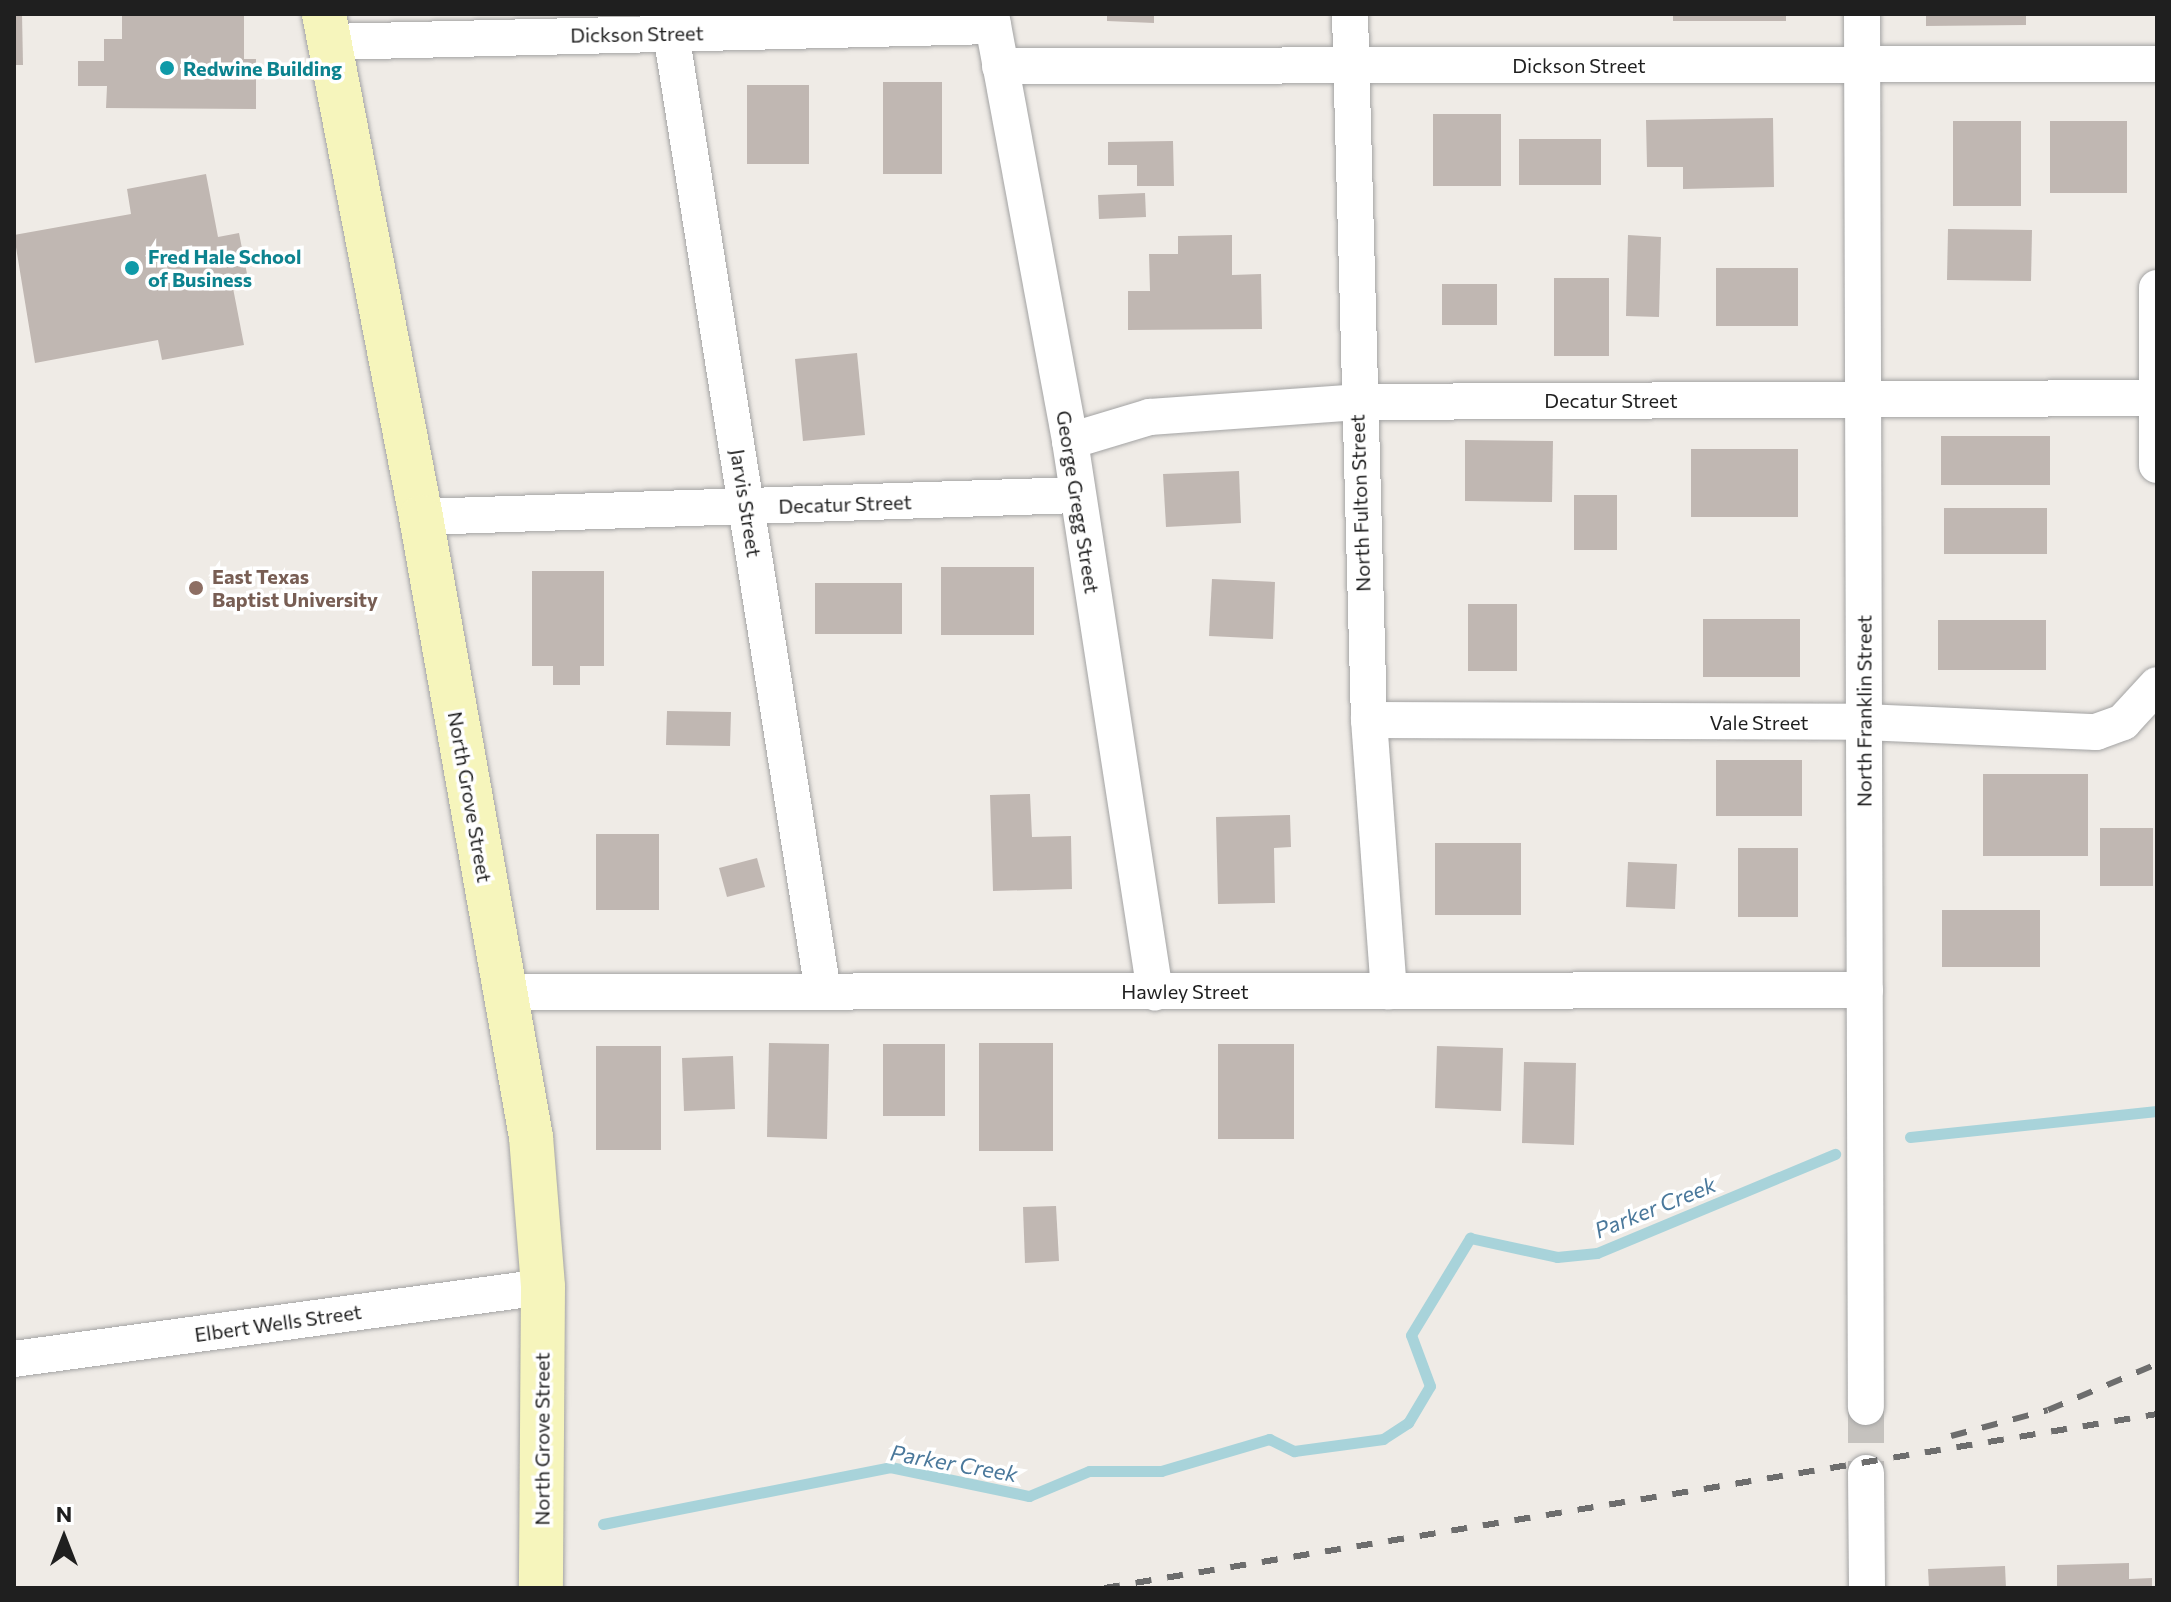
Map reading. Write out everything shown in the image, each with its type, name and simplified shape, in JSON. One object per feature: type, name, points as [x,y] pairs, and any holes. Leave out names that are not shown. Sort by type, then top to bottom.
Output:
[{"type":"main road","name":"North Grove Street","points":[[326,28],[421,517],[531,1137],[543,1287],[541,1588]]},
{"type":"street","name":"North Fulton Street","points":[[1350,14],[1357,402],[1369,720],[1389,991]]},
{"type":"street","name":"North Franklin Street","points":[[1862,14],[1866,1407]]},
{"type":"street","name":"Dickson Street","points":[[326,28],[992,20]]},
{"type":"street","name":"George Gregg Street","points":[[992,20],[1070,441],[1155,992]]},
{"type":"street","name":"Jarvis Street","points":[[669,24],[823,992]]},
{"type":"street","name":"Dickson Street","points":[[1000,66],[2157,64]]},
{"type":"street","points":[[2157,288],[2157,465]]},
{"type":"street","name":"Decatur Street","points":[[1070,441],[1150,417],[1357,402],[2156,398]]},
{"type":"street","name":"Decatur Street","points":[[421,517],[1078,495]]},
{"type":"street","name":"Vale Street","points":[[1369,720],[1864,722],[2096,732],[2123,722],[2149,696]]},
{"type":"street","name":"Hawley Street","points":[[504,992],[1865,990]]},
{"type":"street","name":"Elbert Wells Street","points":[[14,1359],[543,1287]]},
{"type":"street","points":[[1866,1473],[1867,1588]]},
{"type":"building","points":[[14,14],[22,14],[23,65],[14,65]]},
{"type":"building","name":"Redwine Building","points":[[122,14],[244,14],[244,59],[256,59],[256,109],[106,108],[107,86],[78,86],[78,61],[104,61],[104,39],[122,39]]},
{"type":"building","points":[[1107,14],[1154,14],[1154,23],[1107,21]]},
{"type":"building","points":[[1673,14],[1786,14],[1786,21],[1673,21]]},
{"type":"building","points":[[1926,14],[2026,14],[2026,25],[1926,26]]},
{"type":"building","points":[[883,82],[942,82],[942,174],[883,174]]},
{"type":"building","points":[[747,85],[809,85],[809,164],[747,164]]},
{"type":"building","points":[[1433,114],[1501,114],[1501,186],[1433,186]]},
{"type":"building","points":[[1773,118],[1774,187],[1683,189],[1683,167],[1647,167],[1646,120]]},
{"type":"building","points":[[1953,121],[2021,121],[2021,206],[1953,206]]},
{"type":"building","points":[[2050,121],[2127,121],[2127,193],[2050,193]]},
{"type":"building","points":[[1519,139],[1601,139],[1601,185],[1519,185]]},
{"type":"building","points":[[1173,141],[1174,186],[1137,186],[1137,165],[1108,165],[1108,142]]},
{"type":"building","name":"Fred Hale School of Business","points":[[206,174],[218,237],[239,233],[249,284],[233,288],[244,345],[162,360],[158,340],[35,363],[14,235],[131,214],[127,189]]},
{"type":"building","points":[[1145,193],[1146,217],[1099,219],[1098,195]]},
{"type":"building","points":[[1948,229],[2032,230],[2031,281],[1947,280]]},
{"type":"building","points":[[1232,235],[1232,275],[1261,274],[1262,329],[1128,330],[1128,291],[1150,291],[1149,254],[1178,254],[1178,236]]},
{"type":"building","points":[[1628,235],[1661,237],[1659,317],[1626,316]]},
{"type":"building","points":[[1716,268],[1798,268],[1798,326],[1716,326]]},
{"type":"building","points":[[1554,278],[1609,278],[1609,356],[1554,356]]},
{"type":"building","points":[[1442,284],[1497,284],[1497,325],[1442,325]]},
{"type":"building","points":[[857,353],[865,435],[803,441],[795,359]]},
{"type":"building","points":[[1941,436],[2050,436],[2050,485],[1941,485]]},
{"type":"building","points":[[1465,440],[1553,441],[1552,502],[1465,501]]},
{"type":"building","points":[[1691,449],[1798,449],[1798,517],[1691,517]]},
{"type":"building","points":[[1239,471],[1241,523],[1166,527],[1163,474]]},
{"type":"building","points":[[1574,495],[1617,495],[1617,550],[1574,550]]},
{"type":"building","points":[[1944,508],[2047,508],[2047,554],[1944,554]]},
{"type":"building","points":[[941,567],[1034,567],[1034,635],[941,635]]},
{"type":"building","points":[[532,571],[604,571],[604,666],[580,666],[580,685],[553,685],[553,666],[532,666]]},
{"type":"building","points":[[1212,579],[1275,582],[1273,639],[1209,636]]},
{"type":"building","points":[[815,583],[902,583],[902,634],[815,634]]},
{"type":"building","points":[[1468,604],[1517,604],[1517,671],[1468,671]]},
{"type":"building","points":[[1703,619],[1800,619],[1800,677],[1703,677]]},
{"type":"building","points":[[1938,620],[2046,620],[2046,670],[1938,670]]},
{"type":"building","points":[[667,711],[731,712],[730,746],[666,745]]},
{"type":"building","points":[[1716,760],[1802,760],[1802,816],[1716,816]]},
{"type":"building","points":[[1983,774],[2088,774],[2088,856],[1983,856]]},
{"type":"building","points":[[1030,794],[1032,837],[1071,836],[1072,889],[993,891],[990,795]]},
{"type":"building","points":[[1290,815],[1291,847],[1274,848],[1275,903],[1218,904],[1216,817]]},
{"type":"building","points":[[2100,828],[2153,828],[2153,886],[2100,886]]},
{"type":"building","points":[[596,834],[659,834],[659,910],[596,910]]},
{"type":"building","points":[[1435,843],[1521,843],[1521,915],[1435,915]]},
{"type":"building","points":[[1738,848],[1798,848],[1798,917],[1738,917]]},
{"type":"building","points":[[757,858],[765,887],[727,897],[719,868]]},
{"type":"building","points":[[1628,862],[1677,864],[1675,909],[1626,907]]},
{"type":"building","points":[[1942,910],[2040,910],[2040,967],[1942,967]]},
{"type":"building","points":[[769,1043],[829,1044],[827,1139],[767,1137]]},
{"type":"building","points":[[979,1043],[1053,1043],[1053,1151],[979,1151]]},
{"type":"building","points":[[883,1044],[945,1044],[945,1116],[883,1116]]},
{"type":"building","points":[[1218,1044],[1294,1044],[1294,1139],[1218,1139]]},
{"type":"building","points":[[596,1046],[661,1046],[661,1150],[596,1150]]},
{"type":"building","points":[[1437,1046],[1503,1048],[1501,1111],[1435,1108]]},
{"type":"building","points":[[733,1056],[735,1109],[684,1111],[682,1058]]},
{"type":"building","points":[[1524,1062],[1576,1063],[1574,1145],[1522,1143]]},
{"type":"building","points":[[1056,1206],[1059,1261],[1025,1263],[1023,1207]]},
{"type":"building","points":[[2129,1563],[2129,1579],[2152,1578],[2152,1588],[2057,1588],[2057,1565]]},
{"type":"building","points":[[2005,1566],[2006,1588],[1929,1588],[1928,1569]]},
{"type":"waterway","name":"Parker Creek","points":[[1910,1137],[2157,1111]]},
{"type":"waterway","name":"Parker Creek","points":[[603,1524],[890,1467],[1029,1496],[1089,1471],[1161,1471],[1269,1439],[1294,1451],[1383,1439],[1408,1423],[1430,1386],[1411,1335],[1470,1238],[1557,1257],[1597,1253],[1835,1154]]},
{"type":"tunnel","points":[[1866,1407],[1866,1473]]},
{"type":"railway","points":[[1951,1436],[2048,1410],[2157,1364]]},
{"type":"railway","points":[[1104,1588],[2157,1414]]},
{"type":"place","name":"Redwine Building","points":[[167,68]]},
{"type":"place","name":"Fred Hale School of Business","points":[[132,268]]},
{"type":"place","name":"East Texas Baptist University","points":[[196,588]]}]
